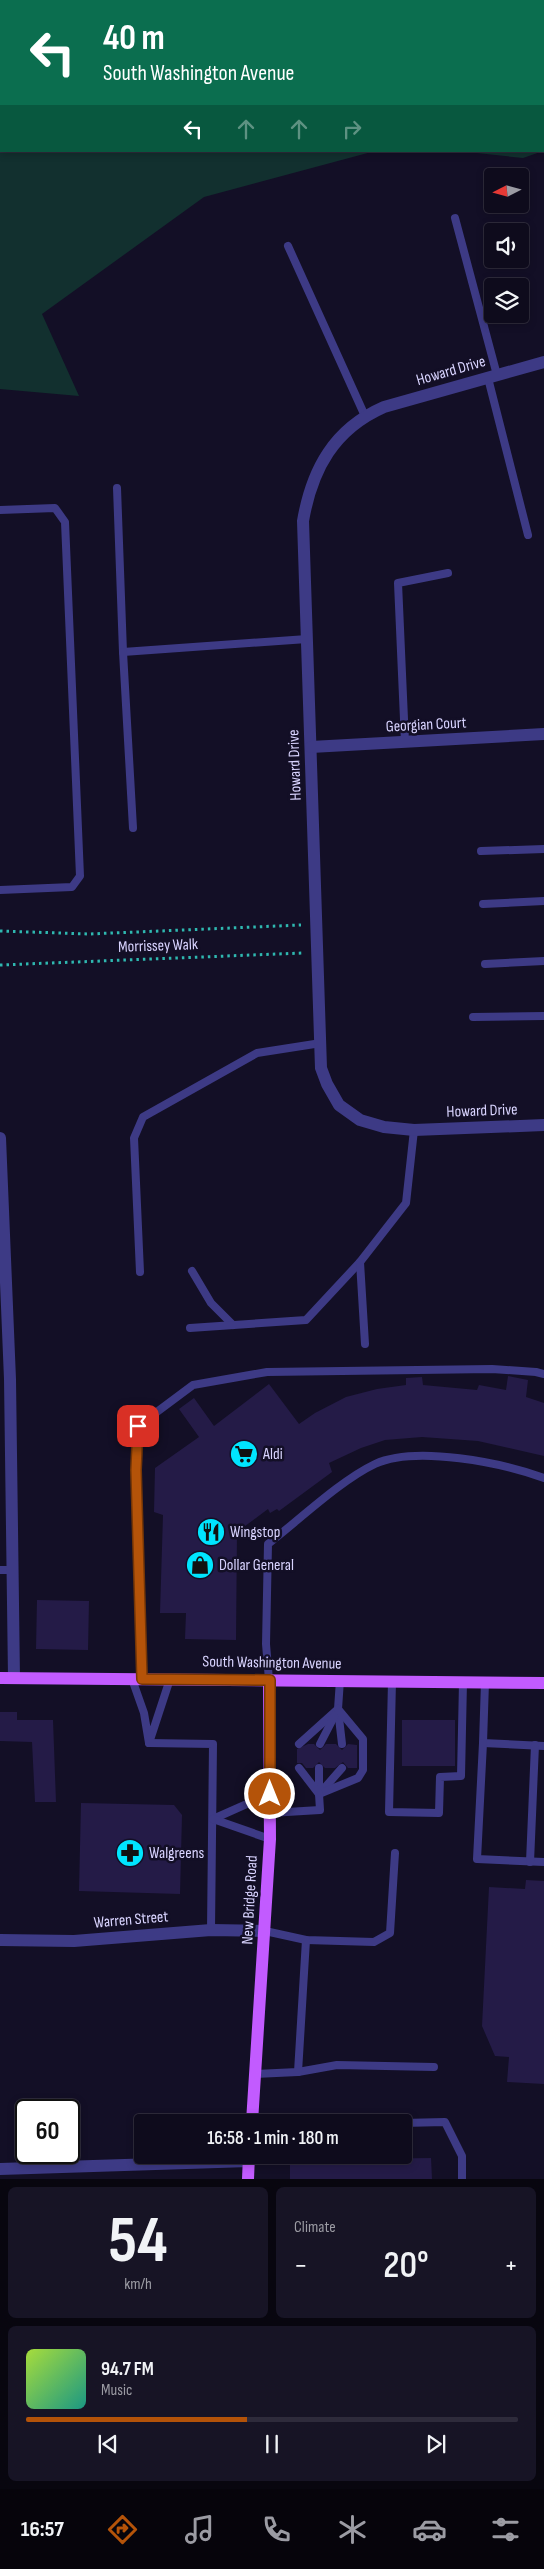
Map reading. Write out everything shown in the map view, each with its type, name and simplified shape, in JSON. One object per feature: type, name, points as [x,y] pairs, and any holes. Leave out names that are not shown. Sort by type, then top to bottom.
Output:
[{"type":"main road","name":"South Washington Avenue","points":[[0,1678],[170,1678],[544,1683]]},
{"type":"main road","name":"New Bridge Road","points":[[253,2114],[270,1839],[270,1680]]},
{"type":"main road","points":[[248,2179],[249,2164]]},
{"type":"street","name":"Howard Drive","points":[[544,362],[384,407],[365,416],[328,451],[316,473],[308,494],[303,521],[322,1068],[327,1084],[339,1105],[360,1120],[384,1128],[414,1130],[544,1125]]},
{"type":"street","name":"Georgian Court","points":[[310,747],[544,734]]},
{"type":"street","points":[[0,1138],[5,1380],[14,1570],[14,1678]]},
{"type":"street","name":"Warren Street","points":[[0,1940],[74,1941],[211,1930],[265,1931]]},
{"type":"street","points":[[0,2169],[134,2163]]},
{"type":"lane","points":[[456,218],[528,535]]},
{"type":"lane","points":[[288,246],[365,416]]},
{"type":"lane","points":[[117,488],[123,652],[133,828]]},
{"type":"lane","points":[[0,510],[55,508],[65,522],[80,876],[72,887],[0,890]]},
{"type":"lane","points":[[405,742],[398,583],[448,573]]},
{"type":"lane","points":[[123,652],[307,639]]},
{"type":"lane","points":[[481,851],[544,849]]},
{"type":"lane","points":[[484,904],[544,901]]},
{"type":"lane","points":[[485,964],[544,962]]},
{"type":"lane","points":[[473,1017],[544,1016]]},
{"type":"lane","points":[[140,1272],[134,1138],[143,1117],[257,1053],[321,1043]]},
{"type":"lane","points":[[190,1328],[306,1320],[360,1262],[406,1203],[414,1130]]},
{"type":"lane","points":[[360,1262],[365,1344]]},
{"type":"lane","points":[[192,1271],[211,1303],[232,1325]]},
{"type":"lane","points":[[149,1743],[137,1679],[136,1470],[138,1426],[194,1385],[266,1372],[492,1369],[544,1374]]},
{"type":"lane","points":[[270,1680],[266,1644],[268,1544],[358,1473],[377,1463],[394,1458],[423,1456],[503,1466],[544,1478]]},
{"type":"lane","points":[[0,1570],[14,1570]]},
{"type":"lane","points":[[149,1743],[170,1678]]},
{"type":"lane","points":[[340,1680],[338,1709],[342,1744]]},
{"type":"lane","points":[[392,1681],[389,1812],[439,1813],[440,1777],[461,1776],[463,1682]]},
{"type":"lane","points":[[485,1682],[477,1859],[544,1862]]},
{"type":"lane","points":[[299,1744],[338,1709]]},
{"type":"lane","points":[[320,1744],[338,1709]]},
{"type":"lane","points":[[319,1794],[358,1778],[362,1770],[363,1739],[338,1709]]},
{"type":"lane","points":[[149,1743],[213,1744],[211,1930]]},
{"type":"lane","points":[[483,1743],[544,1746]]},
{"type":"lane","points":[[530,1862],[535,1745]]},
{"type":"lane","points":[[299,1768],[319,1794]]},
{"type":"lane","points":[[270,1813],[320,1810],[320,1768]]},
{"type":"lane","points":[[319,1794],[342,1768]]},
{"type":"lane","points":[[213,1819],[270,1794]]},
{"type":"lane","points":[[213,1819],[270,1839]]},
{"type":"lane","points":[[265,1931],[306,1940],[374,1942],[390,1933],[395,1853]]},
{"type":"lane","points":[[298,2072],[306,1940]]},
{"type":"lane","points":[[256,2074],[298,2072],[337,2066],[434,2066]]},
{"type":"lane","points":[[412,2122],[445,2122],[462,2156],[462,2179]]},
{"type":"path","points":[[0,931],[89,934],[317,925]]},
{"type":"path","name":"Morrissey Walk","points":[[0,965],[318,952]]},
{"type":"green space","points":[[0,152],[371,152],[204,197],[42,314],[79,396],[0,389]]},
{"type":"green space","points":[[467,152],[540,152],[523,158]]},
{"type":"building","points":[[508,1376],[528,1380],[526,1397],[544,1403],[544,1456],[478,1441],[422,1437],[385,1440],[361,1448],[329,1463],[332,1472],[279,1511],[277,1509],[270,1513],[268,1509],[237,1532],[236,1640],[185,1639],[186,1613],[160,1613],[163,1515],[154,1512],[155,1468],[199,1437],[179,1409],[194,1398],[214,1426],[269,1384],[299,1424],[315,1413],[346,1397],[377,1389],[406,1385],[406,1378],[422,1377],[423,1385],[477,1390],[479,1385],[506,1390]]},
{"type":"building","points":[[37,1600],[89,1601],[88,1650],[36,1649]]},
{"type":"building","points":[[0,1712],[17,1712],[17,1720],[53,1720],[56,1802],[35,1802],[32,1742],[0,1741]]},
{"type":"building","points":[[402,1720],[455,1720],[455,1766],[402,1766]]},
{"type":"building","points":[[308,1744],[314,1744],[320,1750],[326,1744],[336,1744],[342,1750],[348,1744],[357,1745],[357,1768],[348,1768],[343,1762],[335,1768],[325,1768],[319,1762],[313,1768],[306,1768],[302,1763],[297,1763],[297,1749]]},
{"type":"building","name":"Walgreens","points":[[81,1803],[174,1805],[182,1815],[180,1894],[79,1891]]},
{"type":"building","points":[[526,1880],[544,1881],[544,2084],[507,2082],[509,2057],[495,2056],[482,2026],[489,1887],[525,1889]]},
{"type":"building","points":[[412,2158],[431,2158],[432,2179],[290,2179],[290,2164],[412,2164]]},
{"type":"place","name":"Aldi","points":[[244,1454]]},
{"type":"place","name":"Wingstop","points":[[211,1532]]},
{"type":"place","name":"Dollar General","points":[[200,1565]]},
{"type":"place","name":"Walgreens","points":[[130,1853]]},
{"type":"route","points":[[138,1426],[136,1470],[142,1679],[270,1680],[270,1794]]}]
